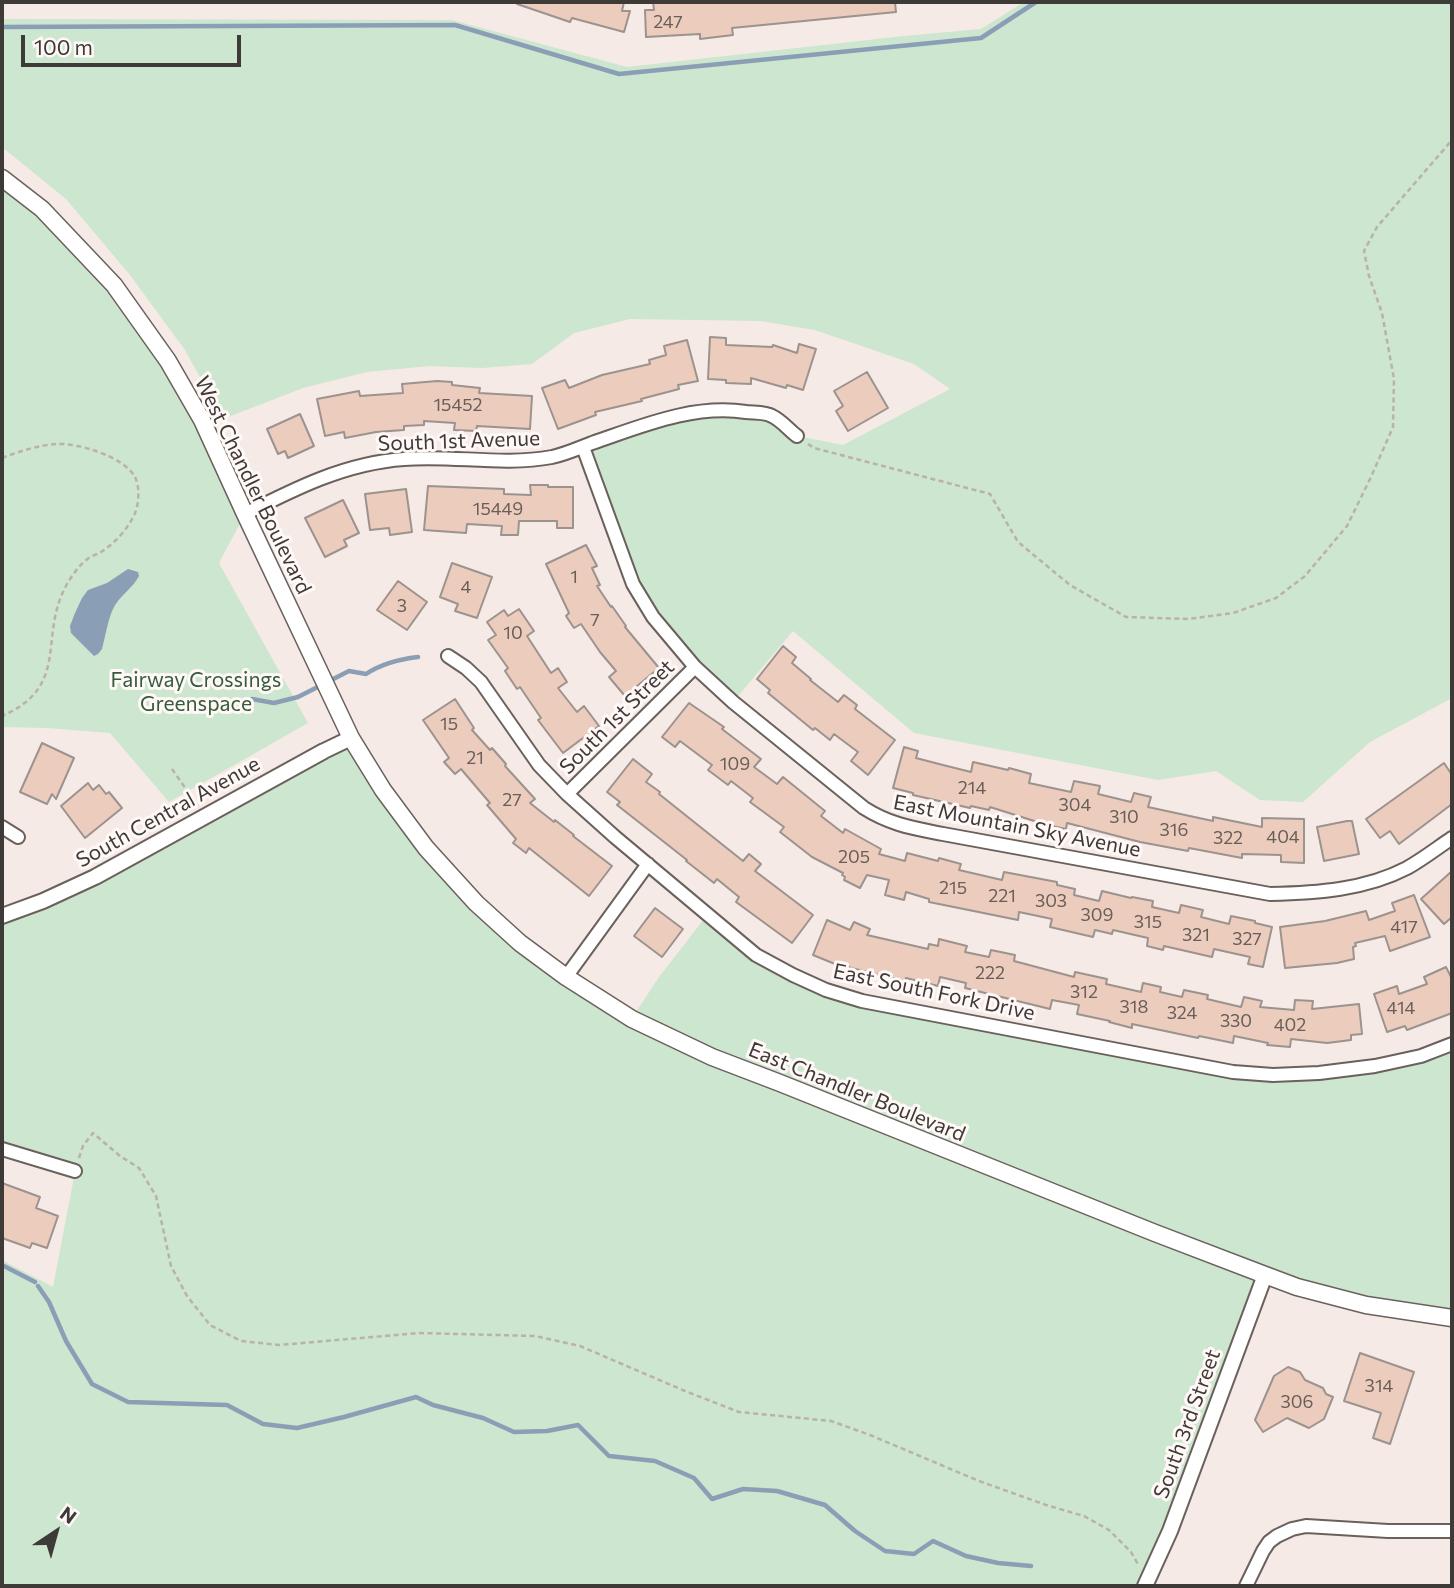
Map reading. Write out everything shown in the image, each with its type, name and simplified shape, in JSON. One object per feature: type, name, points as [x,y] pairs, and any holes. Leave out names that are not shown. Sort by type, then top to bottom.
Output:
[{"type":"main road","name":"West Chandler Boulevard","points":[[2,178],[42,209],[114,285],[168,361],[202,420],[351,738]]},
{"type":"main road","name":"East Chandler Boulevard","points":[[351,738],[383,790],[426,848],[475,903],[520,943],[566,977],[632,1019],[712,1058],[1297,1287],[1366,1305],[1452,1318]]},
{"type":"street","name":"South 1st Avenue","points":[[245,514],[328,475],[379,461],[435,458],[525,460],[554,457],[661,420],[696,412],[733,410],[772,415],[797,436]]},
{"type":"street","name":"East Mountain Sky Avenue","points":[[583,447],[633,583],[653,617],[695,667],[733,702],[880,818],[943,834],[1270,894],[1323,892],[1353,887],[1405,869],[1452,838]]},
{"type":"street","name":"East South Fork Drive","points":[[448,656],[481,682],[539,765],[566,794],[756,955],[826,990],[862,1001],[1233,1072],[1273,1075],[1330,1072],[1421,1056],[1452,1044]]},
{"type":"street","name":"South 1st Street","points":[[566,794],[695,667]]},
{"type":"street","name":"South Central Avenue","points":[[2,916],[95,877],[351,738]]},
{"type":"street","points":[[2,827],[18,837]]},
{"type":"street","points":[[566,977],[648,864]]},
{"type":"street","points":[[2,1149],[75,1171]]},
{"type":"street","name":"South 3rd Street","points":[[1150,1585],[1265,1275]]},
{"type":"street","points":[[1247,1586],[1269,1542],[1292,1529],[1306,1526],[1388,1531],[1452,1531]]},
{"type":"path","points":[[797,436],[814,448],[990,494],[1018,542],[1070,585],[1126,617],[1188,619],[1233,613],[1276,598],[1305,576],[1347,526],[1393,427],[1394,379],[1382,313],[1369,276],[1364,251],[1377,227],[1452,140]]},
{"type":"path","points":[[2,458],[23,450],[60,444],[84,447],[124,465],[135,477],[139,495],[136,512],[126,528],[103,551],[77,569],[66,586],[53,627],[50,666],[42,683],[31,698],[2,716]]},
{"type":"path","points":[[172,769],[206,816]]},
{"type":"path","points":[[75,1171],[83,1146],[93,1133],[138,1168],[156,1196],[171,1266],[187,1296],[211,1325],[241,1341],[279,1345],[419,1333],[535,1336],[580,1346],[739,1412],[831,1421],[990,1485],[1084,1516],[1109,1530],[1131,1552],[1150,1585]]},
{"type":"green space","points":[[1024,2],[1452,2],[1452,698],[1370,742],[1303,802],[1260,800],[1216,771],[1158,780],[914,733],[793,631],[733,702],[653,617],[583,447],[696,412],[772,415],[797,436],[843,445],[950,389],[914,364],[815,330],[761,321],[630,319],[574,333],[532,364],[482,368],[430,366],[367,372],[303,388],[223,419],[185,350],[130,275],[66,199],[2,147],[2,19],[452,20],[627,67],[981,29]]},
{"type":"green space","name":"Fairway Crossings Greenspace","points":[[2,178],[42,209],[168,361],[245,514],[219,563],[308,723],[169,802],[110,733],[2,727]]},
{"type":"green space","points":[[351,738],[476,903],[632,1018],[659,977],[708,914],[756,955],[826,990],[1233,1072],[1319,1073],[1452,1044],[1452,1318],[1265,1276],[1145,1586],[2,1586],[2,1260],[53,1287],[75,1172],[2,1149],[2,916],[43,901]]},
{"type":"water","points":[[128,569],[138,572],[139,576],[116,604],[102,649],[94,656],[71,633],[70,626],[75,613],[88,590],[107,583]]},
{"type":"building","points":[[517,2],[624,2],[622,11],[630,11],[624,32],[572,18],[570,22]]},
{"type":"building","points":[[653,2],[895,2],[896,12],[732,28],[733,35],[700,39],[700,34],[646,37],[645,10],[654,10]]},
{"type":"building","points":[[710,337],[726,338],[726,345],[773,345],[797,353],[799,344],[816,349],[803,390],[751,378],[751,384],[708,379]]},
{"type":"building","points":[[687,340],[698,381],[678,385],[679,389],[641,399],[642,401],[595,412],[596,415],[558,429],[542,388],[565,380],[569,388],[602,375],[650,364],[649,360],[666,355],[664,346]]},
{"type":"building","points":[[867,372],[888,408],[848,431],[836,411],[843,406],[834,391]]},
{"type":"building","points":[[437,381],[480,388],[479,393],[532,396],[530,429],[477,426],[476,431],[454,430],[455,423],[424,421],[424,425],[404,426],[404,430],[345,438],[344,432],[325,436],[317,399],[359,391],[360,396],[403,393],[402,384]]},
{"type":"building","points":[[300,414],[314,446],[288,458],[285,451],[278,454],[267,429]]},
{"type":"building","points":[[530,485],[573,487],[573,528],[557,528],[557,521],[519,521],[518,535],[501,535],[502,526],[467,524],[466,533],[424,530],[428,486],[504,489],[504,494],[531,495]]},
{"type":"building","points":[[406,489],[412,532],[390,535],[389,528],[370,530],[365,494]]},
{"type":"building","points":[[343,500],[359,533],[344,540],[347,546],[325,557],[305,518]]},
{"type":"building","points":[[586,545],[597,566],[592,568],[600,585],[597,586],[625,627],[659,668],[625,696],[609,677],[616,671],[581,624],[574,628],[566,616],[569,613],[546,564]]},
{"type":"building","points":[[452,563],[492,577],[477,618],[455,611],[458,604],[440,597]]},
{"type":"building","points":[[398,581],[427,602],[407,630],[377,610]]},
{"type":"building","points":[[519,609],[534,631],[527,636],[551,673],[558,668],[567,682],[558,688],[577,712],[584,706],[599,726],[563,753],[538,720],[541,718],[520,687],[517,689],[505,671],[508,668],[488,640],[496,635],[487,622],[504,610],[508,616]]},
{"type":"building","points":[[783,646],[796,657],[792,663],[810,680],[838,702],[844,695],[857,705],[855,709],[895,740],[868,775],[851,761],[858,752],[834,734],[830,740],[815,728],[813,730],[768,693],[770,690],[757,679]]},
{"type":"building","points":[[455,699],[474,728],[472,730],[490,750],[492,748],[535,799],[530,803],[612,866],[589,896],[529,848],[526,853],[513,843],[516,839],[487,805],[490,803],[461,769],[455,774],[444,762],[449,758],[423,720]]},
{"type":"building","points":[[689,703],[724,727],[722,729],[761,759],[754,767],[777,784],[783,777],[825,811],[821,816],[843,833],[845,829],[881,849],[879,854],[905,861],[907,853],[938,861],[939,858],[961,864],[959,870],[1002,880],[1004,872],[1057,882],[1057,885],[1075,889],[1074,895],[1099,901],[1102,891],[1153,901],[1152,907],[1179,913],[1181,905],[1203,910],[1201,917],[1229,924],[1231,916],[1255,921],[1272,927],[1263,967],[1248,964],[1250,957],[1214,949],[1212,957],[1164,946],[1163,950],[1147,946],[1148,938],[1113,930],[1112,934],[1095,930],[1093,937],[1050,927],[1052,919],[1019,912],[1018,920],[929,902],[929,899],[906,892],[904,900],[885,895],[889,880],[867,875],[860,888],[844,880],[843,873],[812,857],[780,832],[784,827],[750,802],[753,798],[731,781],[728,785],[708,770],[712,765],[680,741],[675,747],[662,737]]},
{"type":"building","points":[[42,743],[74,758],[56,799],[52,794],[47,804],[20,792]]},
{"type":"building","points":[[904,747],[918,751],[916,758],[971,772],[973,762],[1031,774],[1029,783],[1071,792],[1074,781],[1100,786],[1098,794],[1131,802],[1134,793],[1151,797],[1148,807],[1213,821],[1213,817],[1262,827],[1262,818],[1304,819],[1304,863],[1281,862],[1281,855],[1242,854],[1242,858],[1189,848],[1188,851],[1067,823],[1066,829],[1047,825],[990,807],[989,810],[970,808],[913,795],[893,788]]},
{"type":"building","points":[[633,759],[652,774],[646,782],[660,792],[659,794],[743,861],[749,854],[761,864],[755,871],[813,915],[792,943],[736,902],[739,897],[717,879],[714,883],[617,805],[620,802],[607,792]]},
{"type":"building","points":[[1444,763],[1452,775],[1452,804],[1399,844],[1390,831],[1380,838],[1366,819]]},
{"type":"building","points":[[88,783],[93,790],[99,785],[106,794],[109,792],[122,808],[85,838],[61,806]]},
{"type":"building","points":[[1352,821],[1359,854],[1324,861],[1317,827]]},
{"type":"building","points":[[1452,871],[1452,917],[1444,924],[1421,899]]},
{"type":"building","points":[[1414,895],[1430,937],[1390,951],[1385,936],[1355,943],[1354,959],[1285,968],[1280,927],[1325,921],[1366,911],[1369,920],[1395,911],[1392,903]]},
{"type":"building","points":[[655,908],[683,929],[662,957],[634,936]]},
{"type":"building","points":[[827,920],[850,930],[854,922],[870,929],[867,935],[928,949],[929,944],[938,946],[939,939],[967,946],[965,952],[989,957],[991,950],[1015,955],[1014,961],[1074,977],[1075,972],[1107,979],[1106,984],[1141,992],[1143,983],[1161,987],[1160,992],[1182,997],[1184,990],[1241,1007],[1244,997],[1262,1001],[1260,1007],[1294,1010],[1295,1000],[1313,1001],[1312,1009],[1359,1004],[1362,1034],[1351,1035],[1351,1040],[1327,1043],[1291,1039],[1290,1047],[1267,1045],[1268,1043],[1234,1036],[1233,1043],[1132,1024],[1132,1028],[1077,1014],[1079,1005],[1052,1000],[1050,1009],[965,988],[966,983],[940,977],[938,986],[906,978],[905,981],[851,968],[837,961],[835,964],[813,955]]},
{"type":"building","points":[[1446,967],[1452,979],[1452,1013],[1407,1030],[1405,1026],[1387,1032],[1374,994],[1397,986],[1399,994],[1427,984],[1424,977]]},
{"type":"building","points":[[2,1183],[40,1197],[36,1208],[58,1216],[47,1248],[32,1243],[30,1248],[2,1238]]},
{"type":"building","points":[[1360,1353],[1414,1372],[1390,1444],[1373,1438],[1381,1413],[1344,1401]]},
{"type":"building","points":[[1288,1367],[1300,1372],[1305,1380],[1323,1388],[1326,1394],[1333,1397],[1324,1419],[1309,1428],[1287,1418],[1263,1432],[1255,1420],[1274,1376]]},
{"type":"waterway","points":[[2,27],[455,25],[619,74],[981,38],[1036,2]]},
{"type":"waterway","points":[[252,699],[274,703],[298,697],[349,671],[366,674],[391,662],[418,657]]},
{"type":"waterway","points":[[2,1265],[35,1282]]},
{"type":"waterway","points":[[38,1286],[92,1384],[128,1402],[227,1405],[263,1424],[297,1428],[416,1397],[433,1405],[483,1418],[514,1432],[547,1431],[578,1425],[609,1456],[655,1461],[694,1478],[712,1499],[743,1489],[777,1491],[825,1505],[855,1531],[885,1551],[914,1554],[933,1541],[966,1556],[1031,1566]]}]
